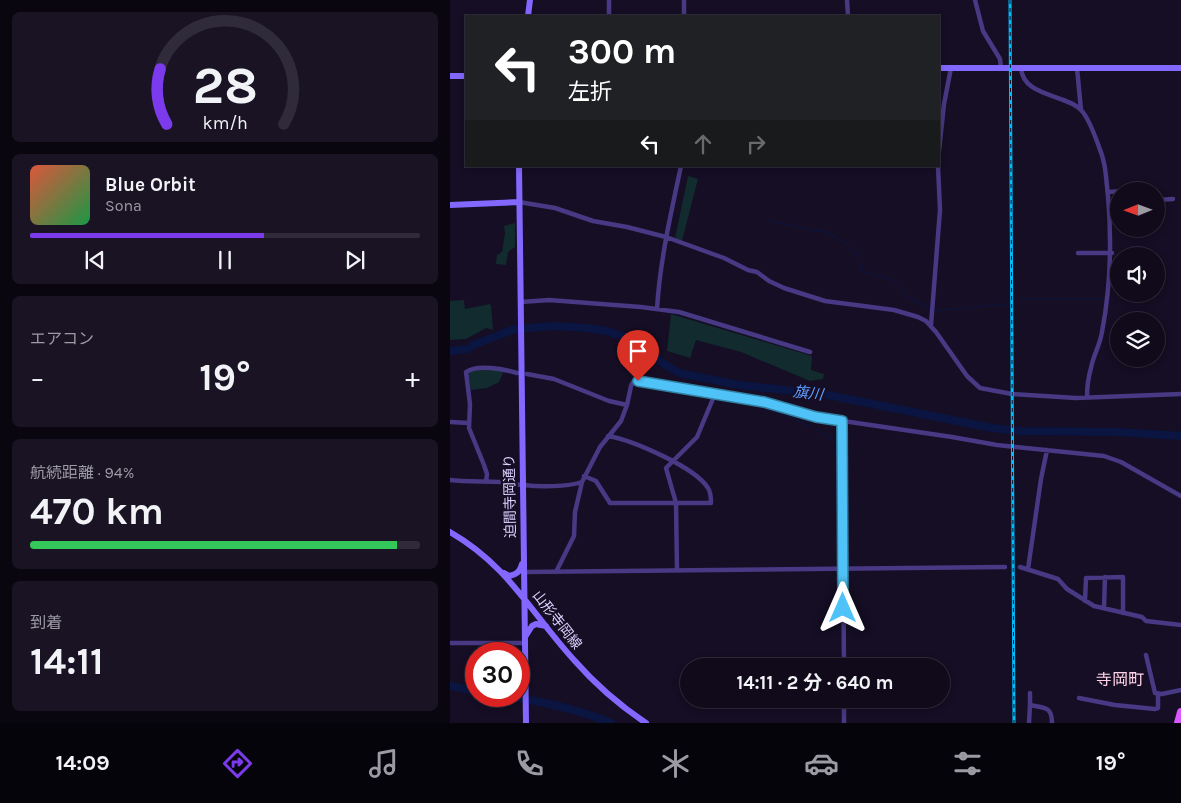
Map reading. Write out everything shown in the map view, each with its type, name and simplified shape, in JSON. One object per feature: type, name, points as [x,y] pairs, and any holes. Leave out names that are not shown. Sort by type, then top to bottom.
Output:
[{"type":"main road","points":[[1178,723],[1181,712]]},
{"type":"street","points":[[528,15],[530,0]]},
{"type":"street","points":[[608,15],[609,0]]},
{"type":"street","points":[[684,0],[684,15]]},
{"type":"street","points":[[847,0],[848,15]]},
{"type":"street","points":[[975,0],[983,31],[1000,59],[1001,68]]},
{"type":"street","points":[[940,68],[1181,68]]},
{"type":"street","points":[[940,142],[950,68]]},
{"type":"street","points":[[1021,68],[1024,79],[1037,90],[1081,110]]},
{"type":"street","points":[[1077,68],[1081,110],[1101,152],[1108,192],[1112,247]]},
{"type":"street","points":[[450,76],[465,76]]},
{"type":"street","name":"迫間寺岡通り","points":[[519,167],[526,723]]},
{"type":"street","points":[[658,309],[659,285],[666,237],[682,167]]},
{"type":"street","points":[[931,325],[940,210],[938,167]]},
{"type":"street","points":[[1165,199],[1173,199]]},
{"type":"street","points":[[450,205],[519,202],[555,208],[593,221],[666,237],[757,272],[768,281],[784,288],[825,301],[907,313],[931,325],[967,376],[980,388],[1012,394],[1087,398],[1181,394]]},
{"type":"street","points":[[1078,253],[1110,253]]},
{"type":"street","points":[[1087,398],[1091,367],[1102,334],[1110,272]]},
{"type":"street","points":[[520,302],[549,300],[679,312],[810,352]]},
{"type":"street","points":[[486,482],[484,465],[472,438],[468,423],[470,404],[466,372],[471,368],[502,369],[517,372]]},
{"type":"street","points":[[527,374],[554,379],[609,402],[627,405]]},
{"type":"street","points":[[556,572],[574,536],[575,512],[584,476],[600,447],[621,421],[631,386],[634,382],[638,381],[764,402],[816,417],[952,436],[997,445],[1114,458],[1181,496]]},
{"type":"street","points":[[677,570],[676,503],[666,471],[668,466],[697,436],[715,394]]},
{"type":"street","points":[[842,421],[844,658]]},
{"type":"street","points":[[450,422],[468,423]]},
{"type":"street","points":[[584,476],[596,481],[610,503],[711,503],[710,490],[705,483],[673,461],[632,442],[608,436]]},
{"type":"street","points":[[1028,569],[1047,450]]},
{"type":"street","points":[[450,480],[500,482],[523,486],[582,482]]},
{"type":"street","name":"山形寺岡線","points":[[450,532],[476,548],[503,573],[574,660],[600,687],[646,723]]},
{"type":"street","points":[[503,573],[509,576],[518,573],[521,570],[523,559]]},
{"type":"street","points":[[524,572],[1005,567]]},
{"type":"street","points":[[1020,567],[1058,578],[1066,589],[1094,606],[1142,617],[1146,621],[1181,625]]},
{"type":"street","points":[[1085,601],[1086,578],[1123,576],[1123,612]]},
{"type":"street","points":[[1104,608],[1105,577]]},
{"type":"street","points":[[450,644],[525,641],[532,626],[536,624],[547,627]]},
{"type":"street","points":[[1079,698],[1114,705],[1158,708],[1158,694],[1154,691],[1146,656]]},
{"type":"street","points":[[1158,694],[1181,690]]},
{"type":"street","points":[[1030,692],[1030,723]]},
{"type":"street","points":[[1030,705],[1049,709],[1052,713],[1053,723]]},
{"type":"street","points":[[844,708],[844,723]]},
{"type":"green space","points":[[688,176],[698,179],[682,241],[675,238]]},
{"type":"green space","points":[[515,223],[515,247],[508,252],[506,265],[496,264],[497,255],[502,252],[505,233],[504,226]]},
{"type":"green space","points":[[464,300],[465,309],[490,304],[493,330],[486,328],[466,339],[450,340],[450,301]]},
{"type":"green space","points":[[671,314],[812,356],[811,370],[824,374],[823,379],[810,381],[741,352],[696,340],[690,358],[667,351]]},
{"type":"green space","points":[[473,369],[501,370],[503,373],[499,382],[487,388],[471,390],[468,374]]},
{"type":"waterway","points":[[769,221],[827,232],[845,243],[856,254],[861,271],[892,280],[910,298],[930,309]]},
{"type":"waterway","points":[[1021,299],[1103,299]]},
{"type":"waterway","points":[[984,306],[1006,304]]},
{"type":"waterway","points":[[964,308],[982,306]]},
{"type":"waterway","points":[[955,309],[961,308]]},
{"type":"waterway","points":[[934,311],[953,309]]},
{"type":"waterway","name":"旗川","points":[[450,351],[468,349],[473,345],[515,329],[554,326],[588,328],[632,339],[679,373],[739,385],[823,394],[992,428],[1020,431],[1117,432],[1181,436]]},
{"type":"waterway","points":[[760,387],[762,397]]},
{"type":"waterway","points":[[767,406],[769,409],[810,426]]},
{"type":"waterway","points":[[816,429],[839,444],[839,460]]},
{"type":"waterway","points":[[450,686],[465,689]]},
{"type":"waterway","points":[[530,700],[560,706],[611,723]]},
{"type":"railway","points":[[1010,0],[1014,723]]},
{"type":"district","name":"寺岡町","points":[[1120,679]]},
{"type":"route","points":[[638,381],[764,402],[816,417],[842,421],[843,608]]}]
